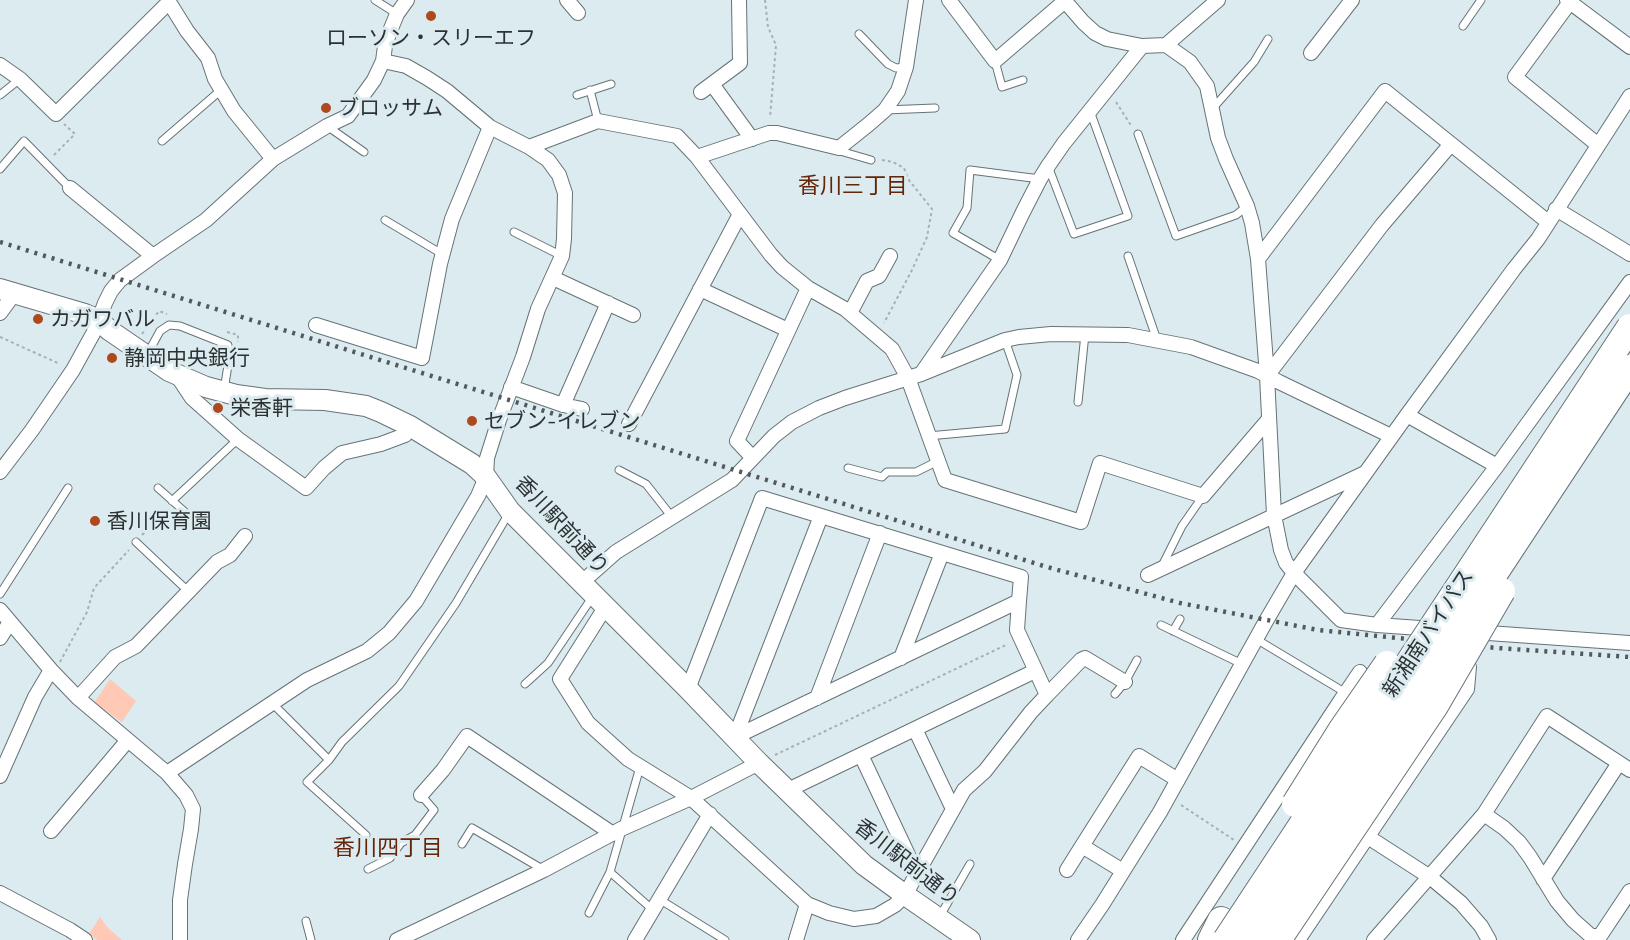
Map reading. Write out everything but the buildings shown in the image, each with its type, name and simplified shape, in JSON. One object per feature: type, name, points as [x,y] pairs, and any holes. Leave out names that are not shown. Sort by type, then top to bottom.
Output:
[{"type":"highway","name":"新湘南バイパス","points":[[1253,940],[1578,447],[1620,362],[1630,327]]},
{"type":"highway","points":[[1219,934],[1342,729],[1422,613],[1528,462],[1620,362]]},
{"type":"highway","points":[[1278,940],[1435,706],[1498,597],[1578,447]]},
{"type":"street","points":[[0,472],[73,370],[95,330],[111,291],[120,280],[206,220],[273,159],[348,116],[374,80],[397,14],[407,0]]},
{"type":"street","points":[[567,0],[578,13]]},
{"type":"street","points":[[739,0],[740,63],[707,88],[752,139]]},
{"type":"street","points":[[697,157],[769,133],[838,148],[885,110],[898,92],[906,67],[916,0]]},
{"type":"street","points":[[949,0],[995,61],[1064,0],[1095,33],[1107,39],[1142,46],[1166,45],[1190,62],[1207,86],[1218,138],[1247,206],[1258,259],[1275,515],[1281,550],[1294,573],[1341,620],[1377,625],[1630,643]]},
{"type":"street","points":[[1166,45],[1218,0]]},
{"type":"street","points":[[1311,53],[1352,0]]},
{"type":"street","points":[[0,65],[20,79],[56,114],[169,1],[187,31],[208,58],[221,90],[234,111],[273,159]]},
{"type":"street","points":[[1598,145],[1515,77],[1569,1],[1630,47]]},
{"type":"street","points":[[915,376],[1000,260],[1048,166],[1142,46]]},
{"type":"street","points":[[167,773],[307,680],[368,651],[389,633],[416,601],[478,496],[486,477],[487,458],[538,309],[562,256],[565,193],[559,175],[548,160],[529,147],[490,127],[447,91],[427,78],[406,66],[382,61]]},
{"type":"street","points":[[1258,259],[1385,91],[1548,222]]},
{"type":"street","points":[[1078,940],[1169,797],[1294,573],[1391,436],[1538,239],[1630,96]]},
{"type":"street","points":[[529,147],[598,121],[677,136],[697,157],[782,267],[808,288],[850,313],[892,349],[915,376],[928,436],[945,480],[1081,522],[1100,463],[1203,496],[1269,419]]},
{"type":"street","points":[[316,325],[422,358],[442,254],[452,219],[490,127]]},
{"type":"street","points":[[1267,376],[1382,225],[1451,144]]},
{"type":"street","points":[[70,188],[153,256]]},
{"type":"street","points":[[1556,209],[1630,254]]},
{"type":"street","points":[[628,424],[740,214]]},
{"type":"street","points":[[850,313],[867,281],[879,276],[890,256]]},
{"type":"street","points":[[553,278],[633,315]]},
{"type":"street","points":[[1377,625],[1497,466],[1630,282]]},
{"type":"street","points":[[753,458],[737,441],[808,288]]},
{"type":"street","points":[[700,290],[788,330]]},
{"type":"street","points":[[0,313],[7,292]]},
{"type":"street","name":"香川駅前通り","points":[[7,292],[99,320],[109,330],[143,346],[176,375],[206,387],[265,399],[325,400],[348,403],[381,412],[410,426],[472,464],[486,477],[510,511],[759,763],[864,864],[967,939]]},
{"type":"street","points":[[563,405],[608,303]]},
{"type":"street","points":[[1125,682],[1085,658],[1081,660],[1031,712],[986,771],[964,790],[905,895],[895,906],[876,916],[854,919],[829,913],[807,904],[691,798],[628,759],[588,723],[560,679],[594,595],[616,552],[732,480],[774,436],[792,422],[819,408],[915,376],[1005,340],[1051,334],[1128,335],[1191,347],[1258,371],[1391,436]]},
{"type":"street","points":[[176,375],[192,398],[238,439],[306,488],[342,453],[381,444],[405,435],[410,426]]},
{"type":"street","points":[[511,387],[563,405],[582,409]]},
{"type":"street","points":[[1407,415],[1497,466]]},
{"type":"street","points":[[1148,575],[1366,472]]},
{"type":"street","points":[[688,689],[762,498],[1021,577],[1017,630],[1047,695]]},
{"type":"street","points":[[735,738],[821,516]]},
{"type":"street","points":[[817,698],[880,533]]},
{"type":"street","points":[[78,698],[115,657],[136,645],[217,562],[230,555],[245,536]]},
{"type":"street","points":[[901,658],[942,553]]},
{"type":"street","points":[[735,738],[1019,601]]},
{"type":"street","points":[[0,610],[78,698],[167,773],[186,795],[193,809],[180,900],[179,940]]},
{"type":"street","points":[[0,638],[10,622]]},
{"type":"street","points":[[1298,940],[1467,689],[1468,667]]},
{"type":"street","points":[[0,776],[35,697],[53,671]]},
{"type":"street","points":[[788,790],[1035,671]]},
{"type":"street","points":[[1183,940],[1360,672]]},
{"type":"street","points":[[1343,697],[1425,752]]},
{"type":"street","points":[[1375,940],[1484,814],[1547,716],[1625,766],[1543,879]]},
{"type":"street","points":[[915,729],[953,809]]},
{"type":"street","points":[[421,795],[443,770],[467,735],[617,832]]},
{"type":"street","points":[[51,831],[128,740]]},
{"type":"street","points":[[861,755],[917,874]]},
{"type":"street","points":[[1067,870],[1139,756],[1178,780]]},
{"type":"street","points":[[397,940],[759,763]]},
{"type":"street","points":[[635,940],[710,814]]},
{"type":"street","points":[[1484,814],[1519,842],[1557,901],[1591,936],[1600,936],[1630,891]]},
{"type":"street","points":[[1368,837],[1430,877],[1461,903],[1490,940]]},
{"type":"street","points":[[1082,846],[1123,871]]},
{"type":"street","points":[[0,893],[85,940]]},
{"type":"street","points":[[796,940],[807,904]]},
{"type":"lane","points":[[375,0],[397,14]]},
{"type":"lane","points":[[1462,26],[1481,0]]},
{"type":"lane","points":[[859,34],[888,64],[896,68],[906,67]]},
{"type":"lane","points":[[1211,110],[1254,62],[1268,39]]},
{"type":"lane","points":[[995,61],[1002,87],[1023,80]]},
{"type":"lane","points":[[0,95],[20,79]]},
{"type":"lane","points":[[577,95],[610,84]]},
{"type":"lane","points":[[162,141],[221,90]]},
{"type":"lane","points":[[590,90],[598,121]]},
{"type":"lane","points":[[885,110],[935,108]]},
{"type":"lane","points":[[1048,166],[1074,234],[1128,216],[1090,110]]},
{"type":"lane","points":[[327,126],[364,152]]},
{"type":"lane","points":[[1138,134],[1176,236],[1236,215],[1247,206]]},
{"type":"lane","points":[[0,169],[24,141],[70,188]]},
{"type":"lane","points":[[838,148],[840,152],[871,160]]},
{"type":"lane","points":[[1000,260],[953,233],[967,208],[970,170],[1040,178]]},
{"type":"lane","points":[[385,220],[442,254]]},
{"type":"lane","points":[[513,232],[562,256]]},
{"type":"lane","points":[[1128,256],[1157,340]]},
{"type":"lane","points":[[143,346],[169,325],[180,326],[228,345],[229,359],[224,392]]},
{"type":"lane","points":[[1078,402],[1085,334]]},
{"type":"lane","points":[[928,436],[1005,429],[1017,375],[1005,340]]},
{"type":"lane","points":[[172,501],[238,439]]},
{"type":"lane","points":[[848,468],[882,477],[887,472],[916,472],[938,461]]},
{"type":"lane","points":[[619,470],[646,484],[672,517]]},
{"type":"lane","points":[[0,594],[68,488]]},
{"type":"lane","points":[[158,488],[185,512]]},
{"type":"lane","points":[[1161,568],[1182,526],[1203,496]]},
{"type":"lane","points":[[366,835],[307,782],[329,760],[342,742],[399,686],[456,603],[510,511]]},
{"type":"lane","points":[[136,542],[189,592]]},
{"type":"lane","points":[[525,684],[548,663],[594,595]]},
{"type":"lane","points":[[1173,631],[1180,619]]},
{"type":"lane","points":[[1161,625],[1242,664]]},
{"type":"lane","points":[[1256,639],[1343,697]]},
{"type":"lane","points":[[1115,694],[1125,682],[1137,660]]},
{"type":"lane","points":[[272,702],[329,760]]},
{"type":"lane","points":[[589,913],[610,872],[617,832],[640,767]]},
{"type":"lane","points":[[368,869],[390,858],[401,843],[415,835],[434,810],[421,795]]},
{"type":"lane","points":[[462,844],[472,828],[544,870]]},
{"type":"lane","points":[[939,918],[970,864]]},
{"type":"lane","points":[[610,872],[656,905],[725,940]]},
{"type":"lane","points":[[306,921],[311,940]]},
{"type":"path","points":[[765,0],[768,27],[776,45],[769,133]]},
{"type":"path","points":[[1108,88],[1138,134]]},
{"type":"path","points":[[45,163],[75,134],[56,114]]},
{"type":"path","points":[[871,160],[876,158],[893,162],[904,168],[908,179],[932,209],[927,237],[877,336]]},
{"type":"path","points":[[143,346],[159,311],[170,315]]},
{"type":"path","points":[[227,332],[238,335],[237,347]]},
{"type":"path","points":[[0,337],[73,370]]},
{"type":"path","points":[[53,671],[87,612],[94,588],[172,501]]},
{"type":"path","points":[[759,763],[1020,638]]},
{"type":"path","points":[[1169,797],[1245,847]]},
{"type":"shaded area","points":[[110,679],[136,701],[122,722],[94,703]]},
{"type":"shaded area","points":[[100,917],[107,927],[122,940],[97,940],[89,934]]},
{"type":"railway","points":[[0,242],[1047,567],[1180,603],[1318,630],[1497,648],[1630,657]]},
{"type":"place","name":"ローソン・スリーエフ","points":[[431,16]]},
{"type":"place","name":"ブロッサム","points":[[326,108]]},
{"type":"place","name":"カガワバル","points":[[38,319]]},
{"type":"place","name":"静岡中央銀行","points":[[112,358]]},
{"type":"place","name":"栄香軒","points":[[218,408]]},
{"type":"place","name":"セブン-イレブン","points":[[472,421]]},
{"type":"place","name":"香川保育園","points":[[95,521]]},
{"type":"district","name":"香川三丁目","points":[[853,186]]},
{"type":"district","name":"香川四丁目","points":[[388,848]]}]
